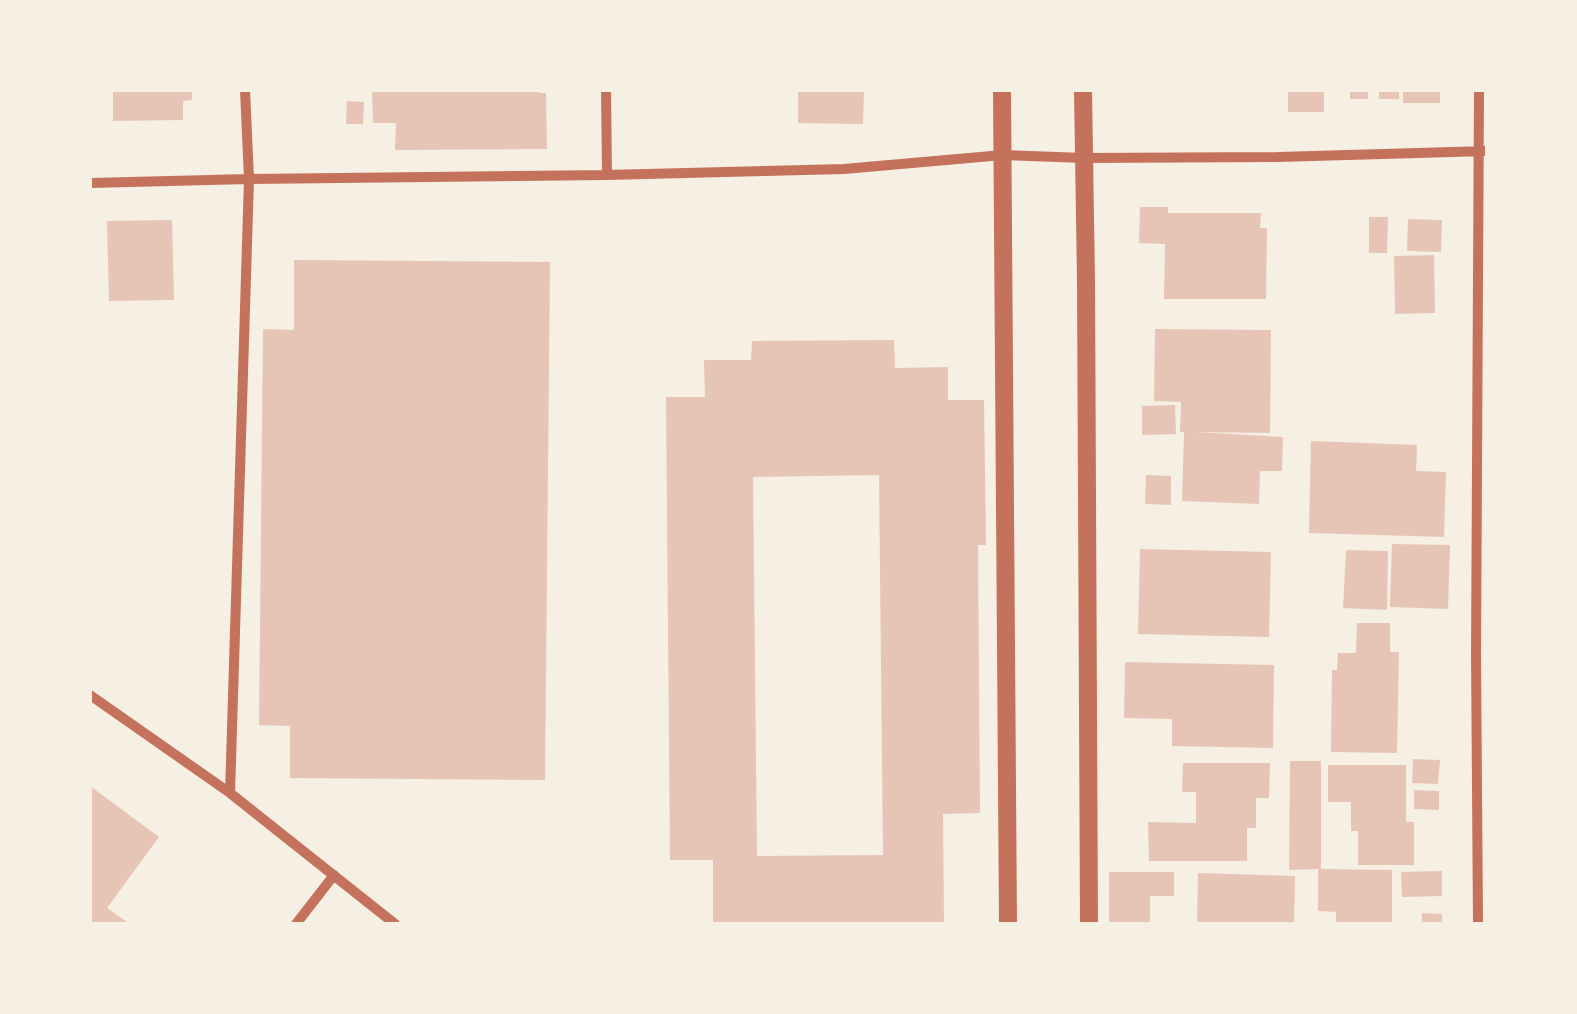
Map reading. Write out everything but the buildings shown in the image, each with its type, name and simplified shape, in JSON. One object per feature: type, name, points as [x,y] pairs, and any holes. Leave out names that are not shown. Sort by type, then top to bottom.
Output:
[{"type":"street","points":[[230,793],[249,178],[245,90]]},
{"type":"street","points":[[606,90],[607,176]]},
{"type":"street","points":[[1002,90],[1008,924]]},
{"type":"street","points":[[1083,90],[1090,924]]},
{"type":"street","points":[[1478,924],[1476,635],[1484,151],[1480,90]]},
{"type":"street","points":[[90,182],[607,176],[844,168],[1003,155],[1278,157],[1484,151]]},
{"type":"street","points":[[90,694],[230,793],[395,924]]},
{"type":"street","points":[[296,924],[334,875]]}]
